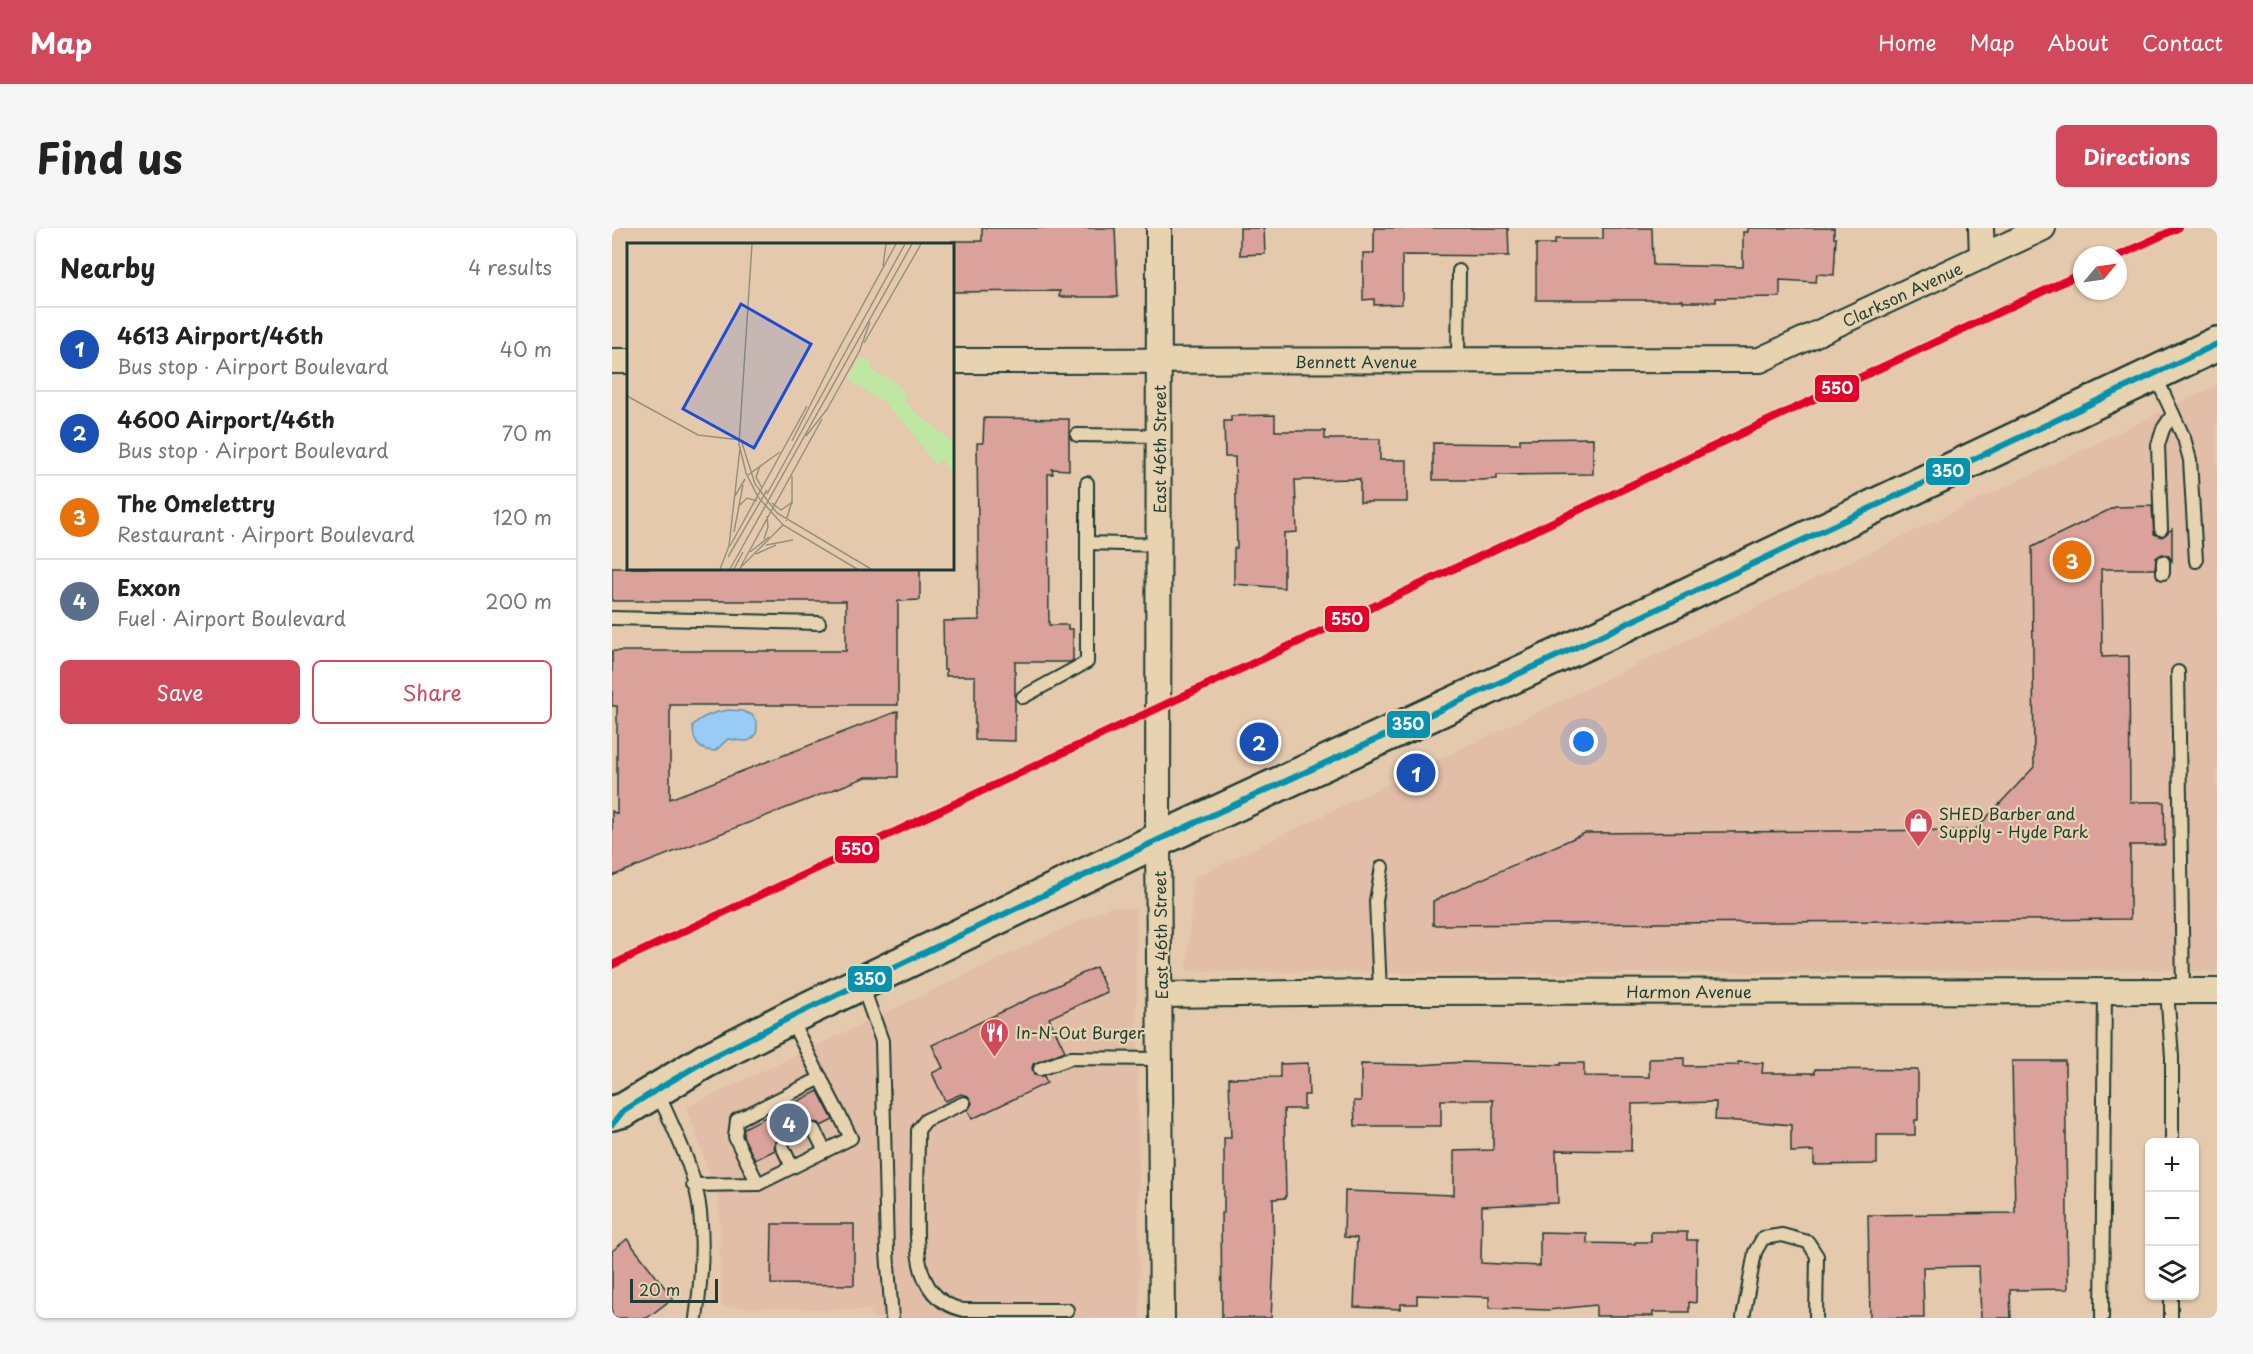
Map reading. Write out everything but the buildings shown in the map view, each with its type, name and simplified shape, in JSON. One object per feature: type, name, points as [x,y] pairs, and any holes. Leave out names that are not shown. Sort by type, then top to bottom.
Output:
[{"type":"main road","points":[[616,1116],[705,1061],[1158,840],[1584,644],[2217,344]]},
{"type":"street","name":"East 46th Street","points":[[1159,228],[1158,840],[1162,1318]]},
{"type":"street","points":[[1981,228],[1982,257]]},
{"type":"street","name":"Clarkson Avenue","points":[[1760,360],[2043,228]]},
{"type":"street","name":"Bennett Avenue","points":[[954,360],[1760,360]]},
{"type":"street","name":"Harmon Avenue","points":[[1161,995],[1380,992],[2217,991]]},
{"type":"lane","points":[[1458,360],[1459,271]]},
{"type":"lane","points":[[2154,374],[2184,438],[2190,460],[2196,561]]},
{"type":"lane","points":[[2161,529],[2158,445],[2163,429],[2173,414]]},
{"type":"lane","points":[[1077,435],[1159,436]]},
{"type":"lane","points":[[1023,697],[1087,662],[1087,483]]},
{"type":"lane","points":[[1087,543],[1159,546]]},
{"type":"lane","points":[[612,618],[819,623]]},
{"type":"lane","points":[[2172,1138],[2178,672]]},
{"type":"lane","points":[[1380,992],[1376,901],[1382,867]]},
{"type":"lane","points":[[862,984],[882,1041],[887,1252],[892,1318]]},
{"type":"lane","points":[[2102,1318],[2105,991]]},
{"type":"lane","points":[[693,1185],[758,1184],[851,1138],[790,1018]]},
{"type":"lane","points":[[1041,1069],[1071,1058],[1160,1059]]},
{"type":"lane","points":[[758,1184],[735,1137],[737,1120],[764,1112],[797,1096],[821,1078]]},
{"type":"lane","points":[[656,1090],[685,1153],[700,1211],[702,1271],[696,1318]]},
{"type":"lane","points":[[964,1103],[926,1120],[918,1130],[917,1252],[922,1273],[934,1294],[948,1306],[963,1310],[1067,1310]]},
{"type":"lane","points":[[814,1130],[825,1151]]},
{"type":"lane","points":[[782,1146],[792,1167]]},
{"type":"lane","points":[[1743,1318],[1755,1252],[1762,1238],[1782,1235],[1808,1242],[1816,1256],[1816,1318]]},
{"type":"lane","points":[[2171,1300],[2171,1318]]},
{"type":"shaded area","points":[[2217,385],[2217,972],[2160,970],[1493,974],[1187,971],[1193,878]]},
{"type":"shaded area","points":[[1111,906],[1136,910],[1140,1318],[872,1318],[870,1310],[721,1307],[719,1203],[687,1107]]},
{"type":"water","points":[[729,710],[752,715],[757,727],[755,736],[748,741],[728,739],[715,751],[700,747],[695,740],[693,725],[710,714]]},
{"type":"transit line","name":"550","points":[[2127,252],[2178,228]]},
{"type":"transit line","name":"550","points":[[612,965],[2073,277]]},
{"type":"transit line","name":"350","points":[[612,1125],[624,1110],[668,1083],[705,1061],[797,1014],[1158,840],[1594,639],[2217,344]]},
{"type":"place","name":"The Omelettry","points":[[2072,560]]},
{"type":"place","name":"4600 Airport/46th","points":[[1259,742]]},
{"type":"place","name":"4613 Airport/46th","points":[[1416,773]]},
{"type":"place","name":"SHED Barber and Supply - Hyde Park","points":[[1918,848]]},
{"type":"place","name":"In-N-Out Burger","points":[[995,1058]]},
{"type":"place","name":"Exxon","points":[[789,1123]]}]
